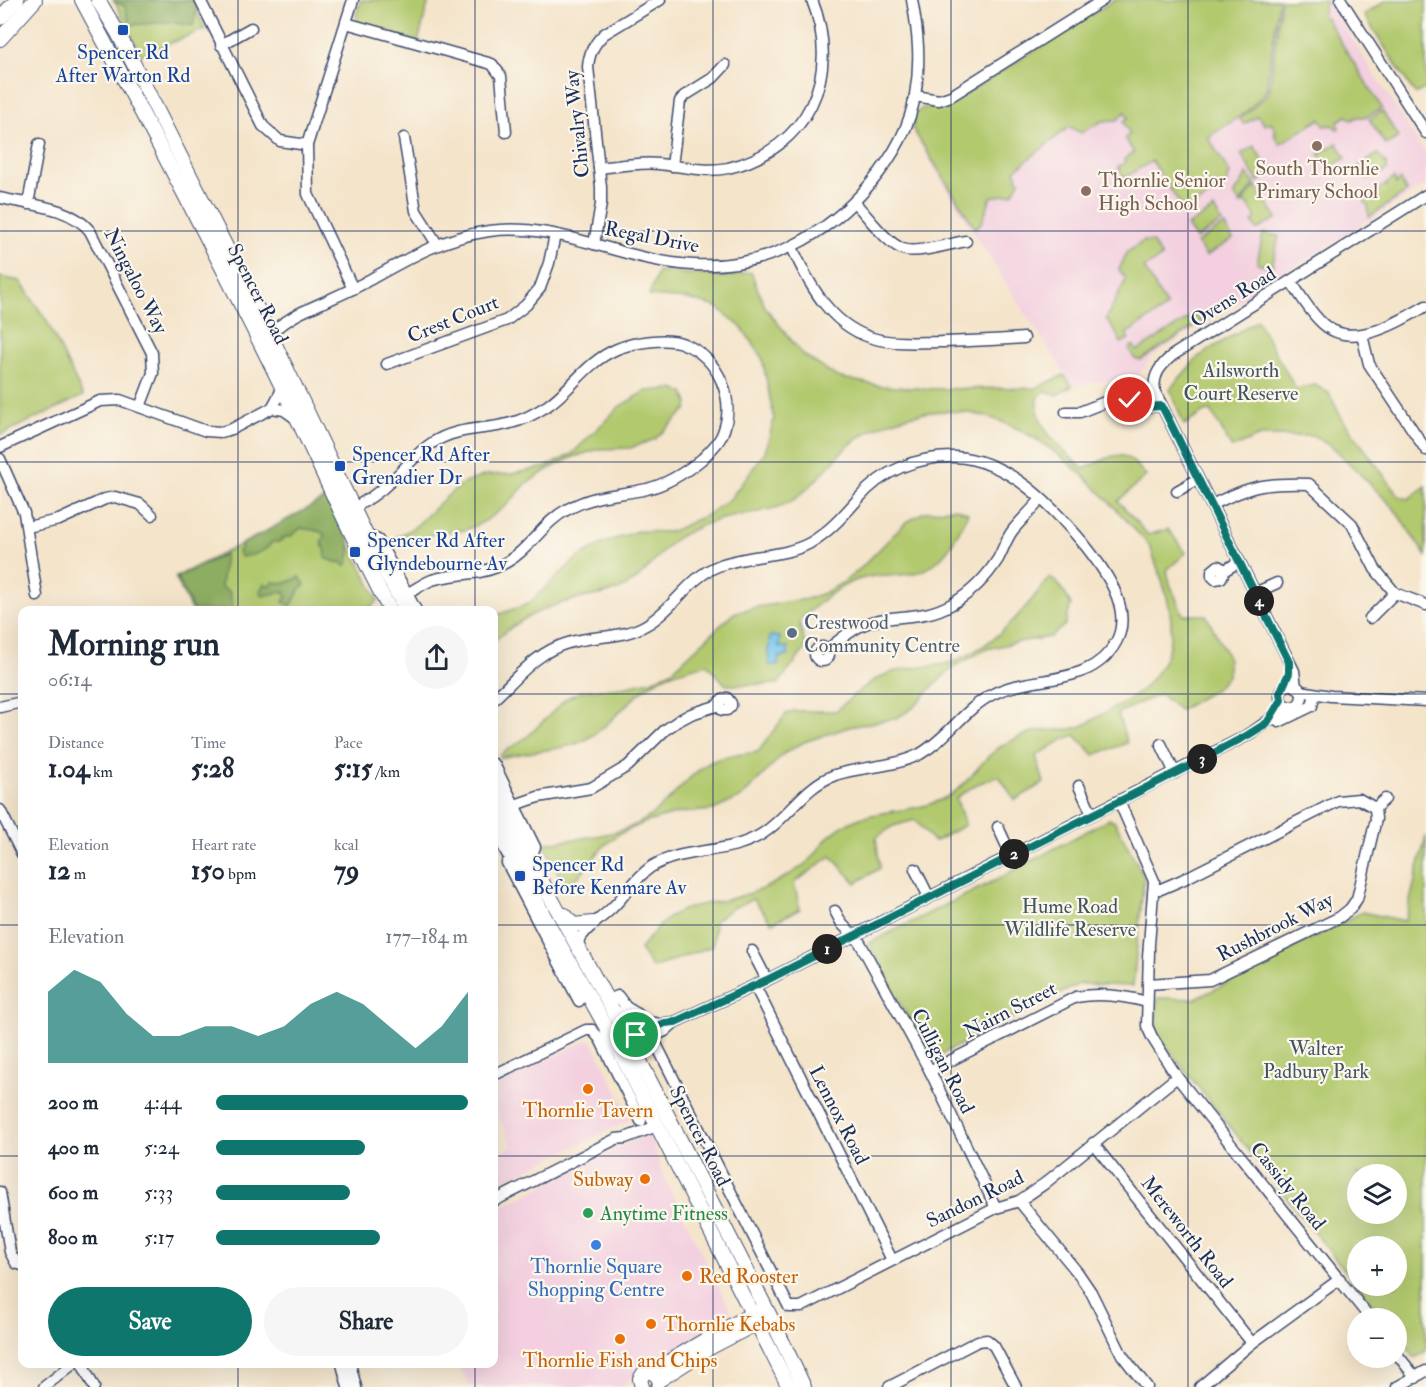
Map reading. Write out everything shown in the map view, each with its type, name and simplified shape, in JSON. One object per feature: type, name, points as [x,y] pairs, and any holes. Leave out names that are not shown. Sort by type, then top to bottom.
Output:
[{"type":"main road","points":[[0,11],[9,0]]},
{"type":"main road","points":[[0,18],[17,0]]},
{"type":"main road","points":[[0,39],[35,0]]},
{"type":"main road","points":[[76,0],[86,17],[97,26]]},
{"type":"main road","name":"Spencer Road","points":[[82,0],[242,306],[261,332],[303,402],[347,511],[366,535],[399,606]]},
{"type":"main road","name":"Spencer Road","points":[[98,0],[141,79],[237,270],[283,388],[321,470],[347,511],[398,606]]},
{"type":"main road","points":[[141,79],[136,86],[146,119]]},
{"type":"main road","points":[[237,270],[236,282],[244,300],[242,306]]},
{"type":"main road","points":[[303,402],[302,411],[328,468],[326,471],[321,470]]},
{"type":"main road","points":[[501,814],[542,893],[532,901]]},
{"type":"main road","name":"Spencer Road","points":[[501,814],[523,865],[532,901],[599,1015],[624,1045],[676,1134],[804,1387]]},
{"type":"main road","name":"Spencer Road","points":[[523,865],[574,935],[610,1004],[645,1116],[657,1126],[789,1387]]},
{"type":"main road","points":[[593,923],[567,941],[568,951],[596,1001],[599,1015]]},
{"type":"main road","points":[[676,1134],[677,1148],[706,1206],[702,1215]]},
{"type":"main road","points":[[637,1384],[646,1371],[657,1382],[686,1357],[768,1312]]},
{"type":"main road","points":[[686,1357],[739,1333],[754,1319]]},
{"type":"main road","points":[[739,1333],[748,1335],[763,1347],[773,1365],[780,1369]]},
{"type":"street","points":[[200,0],[263,126],[280,141],[308,145]]},
{"type":"street","points":[[353,0],[308,145],[308,194],[353,289]]},
{"type":"street","name":"Chivalry Way","points":[[594,244],[601,204],[588,67],[592,48],[604,34],[660,0]]},
{"type":"street","points":[[599,168],[630,164],[708,170],[727,168],[772,149],[789,136],[806,115],[814,100],[823,68],[822,35],[812,0]]},
{"type":"street","name":"Regal Drive","points":[[261,332],[353,289],[436,244],[491,231],[514,230],[555,235],[664,261],[711,266],[749,261],[792,247],[823,230],[855,203],[883,170],[895,150],[915,96],[919,53],[912,0]]},
{"type":"street","points":[[915,96],[939,100],[951,96],[1103,0]]},
{"type":"street","points":[[1341,0],[1426,132]]},
{"type":"street","points":[[346,23],[492,64],[501,76],[506,132]]},
{"type":"street","points":[[221,45],[251,28]]},
{"type":"street","points":[[672,166],[680,101],[690,91],[713,78],[725,65]]},
{"type":"street","points":[[404,138],[416,211],[436,244]]},
{"type":"street","points":[[28,204],[39,144]]},
{"type":"street","name":"Ovens Road","points":[[1155,392],[1156,375],[1173,355],[1426,195]]},
{"type":"street","name":"Ningaloo Way","points":[[0,198],[71,214],[82,221],[90,231],[152,353],[153,373],[140,407]]},
{"type":"street","points":[[855,203],[890,240],[907,250],[966,241]]},
{"type":"street","name":"Crest Court","points":[[387,364],[507,320],[540,288],[549,263],[555,235]]},
{"type":"street","points":[[792,247],[814,292],[831,313],[853,330],[879,340],[904,343],[1024,338]]},
{"type":"street","points":[[1291,282],[1319,320],[1331,330],[1362,335],[1394,325],[1426,306]]},
{"type":"street","points":[[1362,335],[1369,364],[1426,450]]},
{"type":"street","points":[[347,511],[380,490],[432,443],[454,433],[509,424],[530,416],[549,405],[597,359],[618,348],[656,341],[683,343],[705,356],[718,372],[727,404],[722,436],[709,453],[686,472],[648,489],[595,496],[566,509],[526,549],[498,567],[481,573],[432,580],[400,606]]},
{"type":"street","points":[[272,408],[283,388]]},
{"type":"street","points":[[1130,400],[1155,392],[1289,662],[1289,673],[1295,691],[1294,707],[1284,704]]},
{"type":"street","points":[[1066,412],[1080,412],[1119,399],[1130,400],[1147,407],[1162,406]]},
{"type":"street","points":[[0,447],[99,400],[120,400],[206,431],[221,432],[272,408],[284,410],[299,421]]},
{"type":"street","points":[[498,695],[531,662],[554,648],[582,639],[622,634],[642,627],[658,617],[692,583],[714,567],[733,561],[784,553],[805,545],[833,527],[871,485],[889,472],[908,464],[937,458],[954,457],[976,460],[1001,469],[1025,485],[1094,558],[1107,575],[1115,594],[1121,624],[1120,635],[1110,652],[1100,662],[1072,675],[1055,680],[1022,684],[990,696],[976,705],[942,739],[914,757],[834,776],[822,782],[797,802],[775,825],[746,843],[675,857],[649,869],[613,907],[593,923]]},
{"type":"street","points":[[0,459],[20,500],[27,527],[37,596]]},
{"type":"street","points":[[1177,491],[1198,479]]},
{"type":"street","points":[[1212,505],[1240,490],[1259,485],[1309,484],[1352,524],[1376,569],[1395,593],[1426,605]]},
{"type":"street","points":[[27,527],[59,520],[105,499],[115,497],[140,504],[152,515]]},
{"type":"street","points":[[828,649],[851,631],[869,622],[933,613],[966,595],[981,582],[998,558],[1012,531],[1041,500]]},
{"type":"street","points":[[1225,570],[1239,562]]},
{"type":"street","points":[[1255,592],[1277,583]]},
{"type":"street","points":[[1370,618],[1395,593]]},
{"type":"street","points":[[1295,691],[1314,698],[1331,696]]},
{"type":"street","points":[[1284,704],[1280,693],[1295,691],[1331,696],[1426,701]]},
{"type":"street","points":[[1270,721],[1279,722],[1312,706],[1314,698]]},
{"type":"street","points":[[0,707],[18,703]]},
{"type":"street","points":[[624,1045],[670,1022],[755,986],[1117,803],[1248,735],[1270,721],[1284,704]]},
{"type":"street","points":[[501,814],[538,797],[591,788],[628,766],[665,730],[678,721],[719,705]]},
{"type":"street","points":[[1161,744],[1175,773]]},
{"type":"street","points":[[1079,786],[1092,814]]},
{"type":"street","name":"Spencer Road","points":[[498,793],[501,814],[535,847],[523,865]]},
{"type":"street","points":[[1155,889],[1161,889],[1182,880],[1338,801],[1359,799],[1375,808],[1385,799]]},
{"type":"street","name":"Cassidy Road","points":[[1117,803],[1151,873],[1155,889],[1144,1001],[1142,1031],[1144,1039],[1362,1308]]},
{"type":"street","name":"Rushbrook Way","points":[[1148,984],[1210,980],[1340,917],[1357,899],[1376,819],[1375,808]]},
{"type":"street","points":[[0,810],[18,846]]},
{"type":"street","points":[[998,827],[1011,855]]},
{"type":"street","points":[[498,841],[501,842],[510,859],[523,865]]},
{"type":"street","points":[[915,869],[929,897]]},
{"type":"street","name":"Spencer Road","points":[[532,901],[579,1001]]},
{"type":"street","name":"Culligan Road","points":[[835,911],[842,924],[859,941],[930,1071],[996,1208]]},
{"type":"street","name":"Cassidy Road","points":[[1144,1001],[1148,984],[1149,950]]},
{"type":"street","points":[[752,951],[767,980]]},
{"type":"street","name":"Lennox Road","points":[[755,986],[892,1260]]},
{"type":"street","name":"Nairn Street","points":[[930,1071],[1076,997],[1085,995],[1144,1001]]},
{"type":"street","points":[[638,1014],[626,1007],[618,996],[610,1004],[632,1021],[670,1022]]},
{"type":"street","points":[[498,1073],[586,1030],[592,1030],[599,1015]]},
{"type":"street","points":[[624,1045],[665,1031],[670,1022]]},
{"type":"street","name":"Spencer Road","points":[[592,1030],[600,1039],[645,1116]]},
{"type":"street","name":"Spencer Road","points":[[652,1036],[789,1306],[801,1307]]},
{"type":"street","name":"Sandon Road","points":[[801,1307],[996,1208],[1019,1201],[1044,1184],[1177,1077]]},
{"type":"street","points":[[498,1195],[616,1139],[645,1116]]},
{"type":"street","points":[[616,1139],[657,1126]]},
{"type":"street","name":"Mereworth Road","points":[[1093,1143],[1252,1343]]},
{"type":"street","points":[[0,1192],[10,1252],[18,1264]]},
{"type":"street","points":[[1019,1201],[1078,1273],[1091,1292],[1122,1355],[1147,1387]]},
{"type":"street","points":[[1200,1387],[1252,1343],[1340,1279]]},
{"type":"street","points":[[890,1387],[978,1341],[987,1340],[994,1346],[1016,1387]]},
{"type":"street","points":[[1407,1367],[1416,1378]]},
{"type":"street","points":[[45,1387],[68,1368]]},
{"type":"street","points":[[84,1368],[95,1387]]},
{"type":"street","points":[[92,1368],[95,1387]]},
{"type":"street","points":[[343,1368],[348,1387]]},
{"type":"street","points":[[351,1368],[356,1387]]},
{"type":"street","points":[[1397,1387],[1426,1371]]},
{"type":"shaded area","name":"Thornlie Senior High School","points":[[1122,0],[1327,0],[1426,155],[1426,185],[1152,356],[1139,375],[1073,386],[969,226],[920,144],[938,116]]},
{"type":"shaded area","points":[[587,1040],[592,1041],[630,1117],[629,1121],[498,1182],[498,1154],[512,1146],[498,1116],[498,1084]]},
{"type":"shaded area","name":"Thornlie Square Shopping Centre","points":[[650,1132],[662,1173],[731,1311],[728,1318],[706,1329],[619,1387],[470,1387],[459,1368],[498,1368],[498,1209]]},
{"type":"green space","points":[[113,0],[198,0],[198,2],[193,26],[170,22],[130,25],[124,5],[115,3]]},
{"type":"green space","points":[[114,0],[192,0],[205,29],[141,55]]},
{"type":"green space","points":[[361,0],[429,0],[418,42],[358,23],[356,14]]},
{"type":"green space","points":[[1114,0],[1279,0],[1266,92],[1245,113],[1208,137],[1230,174],[1225,186],[1185,212],[1152,161],[1124,178],[1118,167],[1125,163],[1124,159],[1134,153],[1125,138],[1130,134],[1123,122],[1128,118],[1125,112],[1117,120],[1102,121],[1081,133],[1069,127],[1015,170],[1019,181],[1013,193],[991,197],[982,222],[975,228],[912,128],[916,113],[923,108],[943,108]]},
{"type":"green space","points":[[1281,0],[1326,0],[1322,16],[1326,18],[1382,108],[1366,117],[1357,117],[1352,120],[1347,116],[1338,121],[1339,128],[1337,129],[1332,125],[1325,126],[1320,119],[1280,144],[1271,122],[1265,125],[1258,116],[1244,124],[1240,119],[1269,93]]},
{"type":"green space","points":[[1387,0],[1426,0],[1426,88],[1415,94],[1364,15]]},
{"type":"green space","points":[[1382,111],[1399,137],[1386,145],[1369,119]]},
{"type":"green space","points":[[1337,143],[1346,158],[1332,166],[1328,162],[1324,163],[1319,154]]},
{"type":"green space","points":[[1254,146],[1271,173],[1258,182],[1241,154]]},
{"type":"green space","points":[[1378,154],[1387,165],[1387,170],[1367,180],[1359,166]]},
{"type":"green space","points":[[1247,174],[1255,184],[1240,203],[1234,195]]},
{"type":"green space","points":[[1394,178],[1396,184],[1400,180],[1407,192],[1369,217],[1369,208],[1364,200],[1385,185],[1387,186],[1386,184]]},
{"type":"green space","points":[[1256,186],[1277,218],[1257,230],[1252,222],[1256,218],[1247,203],[1241,204]]},
{"type":"green space","points":[[1214,209],[1222,222],[1196,239],[1187,226]]},
{"type":"green space","points":[[1224,225],[1233,239],[1206,256],[1197,243]]},
{"type":"green space","points":[[1263,233],[1279,236],[1272,267],[1257,264]]},
{"type":"green space","points":[[1144,241],[1152,242],[1162,257],[1144,268],[1167,307],[1126,334],[1129,339],[1121,343],[1106,319],[1126,279],[1119,270],[1127,252]]},
{"type":"green space","points":[[658,271],[726,277],[751,272],[765,307],[803,355],[837,377],[881,386],[930,389],[1036,388],[1064,375],[1072,386],[1057,395],[1045,391],[1038,397],[1040,419],[1051,437],[1083,469],[1110,457],[1124,456],[1146,476],[1118,501],[1148,535],[1168,529],[1186,553],[1167,570],[1170,584],[1183,615],[1206,615],[1228,657],[1228,676],[1214,690],[1180,710],[1160,694],[1118,713],[1127,743],[1094,755],[1075,735],[1064,739],[1036,756],[1044,783],[1015,800],[999,776],[977,784],[956,798],[965,825],[934,842],[915,820],[893,826],[876,838],[880,868],[856,883],[831,856],[794,883],[800,909],[772,923],[753,899],[731,909],[715,921],[713,946],[652,968],[640,949],[671,916],[695,906],[743,896],[765,888],[806,863],[831,835],[846,824],[867,816],[915,808],[939,801],[958,790],[990,755],[1005,744],[1033,732],[1082,726],[1127,701],[1156,674],[1167,652],[1171,628],[1166,592],[1150,547],[1108,500],[1079,472],[1049,448],[1017,428],[983,416],[947,411],[909,416],[868,432],[839,455],[814,483],[795,499],[773,508],[707,524],[680,536],[641,575],[624,587],[562,603],[541,611],[521,621],[498,638],[498,615],[528,604],[576,559],[604,543],[637,531],[670,532],[707,515],[731,498],[765,452],[774,419],[762,357],[742,328],[717,307],[688,299],[649,296]]},
{"type":"green space","points":[[0,277],[20,281],[47,321],[83,396],[0,435]]},
{"type":"green space","points":[[1196,314],[1202,322],[1141,360],[1135,359],[1129,350],[1131,346],[1134,346],[1137,351]]},
{"type":"green space","name":"Ailsworth Court Reserve","points":[[1257,320],[1296,389],[1315,385],[1329,393],[1341,417],[1399,496],[1408,499],[1426,486],[1426,556],[1393,507],[1335,449],[1314,436],[1260,436],[1232,448],[1211,411],[1204,412],[1184,425],[1170,389],[1198,357]]},
{"type":"green space","points":[[673,389],[684,393],[688,403],[687,409],[655,439],[630,448],[599,449],[573,457],[527,483],[507,505],[485,521],[466,530],[436,533],[392,548],[389,542],[416,526],[462,484],[486,475],[511,474],[546,467],[572,454],[620,406],[646,391]]},
{"type":"green space","points":[[326,498],[349,539],[349,557],[346,566],[342,562],[338,563],[325,558],[326,552],[321,542],[325,537],[324,534],[316,530],[301,528],[279,542],[272,542],[258,553],[241,557],[238,552],[243,544]]},
{"type":"green space","points":[[328,501],[378,600],[372,606],[189,606],[175,577]]},
{"type":"green space","points":[[956,508],[968,513],[947,551],[931,566],[910,574],[875,576],[855,581],[829,595],[799,621],[806,648],[778,684],[726,685],[707,664],[692,668],[670,674],[650,685],[604,727],[579,743],[501,758],[500,755],[528,736],[567,698],[582,691],[651,681],[673,670],[734,613],[807,599],[824,593],[844,582],[862,567],[905,523],[924,512]]},
{"type":"green space","points":[[225,554],[221,587],[229,591],[233,606],[191,606],[177,577]]},
{"type":"green space","points":[[300,577],[305,585],[300,589],[291,606],[283,602],[286,597],[285,591],[262,596],[260,591],[264,584],[271,586],[272,582],[286,583]]},
{"type":"green space","points":[[1050,577],[1061,587],[1071,604],[1065,625],[1050,637],[987,649],[955,666],[913,708],[897,718],[849,727],[804,742],[783,754],[742,797],[713,810],[679,813],[646,822],[619,834],[604,846],[578,877],[564,885],[544,844],[597,836],[635,825],[664,805],[696,772],[713,761],[758,752],[786,714],[793,711],[836,711],[866,686],[887,674],[904,669],[947,663],[971,654],[997,636],[1030,602]]},
{"type":"green space","name":"Hume Road Wildlife Reserve","points":[[1109,819],[1115,822],[1144,877],[1133,986],[1079,984],[930,1060],[869,943],[994,881]]},
{"type":"green space","name":"Walter Padbury Park","points":[[1426,836],[1426,1351],[1415,1358],[1407,1348],[1407,1308],[1375,1308],[1365,1296],[1407,1296],[1407,1236],[1347,1236],[1347,1273],[1155,1033],[1158,998],[1196,999],[1362,912],[1405,921]]},
{"type":"water","points":[[770,636],[780,637],[779,647],[788,647],[788,656],[779,657],[778,665],[769,665]]},
{"type":"place","name":"Spencer Rd After Warton Rd","points":[[123,30]]},
{"type":"place","name":"South Thornlie Primary School","points":[[1317,146]]},
{"type":"place","name":"Thornlie Senior High School","points":[[1086,191]]},
{"type":"place","name":"Spencer Rd After Grenadier Dr","points":[[340,466]]},
{"type":"place","name":"Spencer Rd After Glyndebourne Av","points":[[355,552]]},
{"type":"place","name":"Crestwood Community Centre","points":[[792,633]]},
{"type":"place","name":"Spencer Rd Before Kenmare Av","points":[[520,876]]},
{"type":"place","name":"Thornlie Tavern","points":[[588,1089]]},
{"type":"place","name":"Subway","points":[[645,1179]]},
{"type":"place","name":"Anytime Fitness","points":[[588,1213]]},
{"type":"place","name":"Thornlie Square Shopping Centre","points":[[596,1245]]},
{"type":"place","name":"Red Rooster","points":[[687,1276]]},
{"type":"place","name":"Thornlie Kebabs","points":[[651,1324]]},
{"type":"place","name":"Thornlie Fish and Chips","points":[[620,1339]]},
{"type":"route","points":[[636,1035],[647,1029],[675,1022],[767,980],[1195,763],[1267,723],[1281,700],[1280,693],[1289,673],[1289,662],[1162,406],[1147,407],[1130,400]]}]
